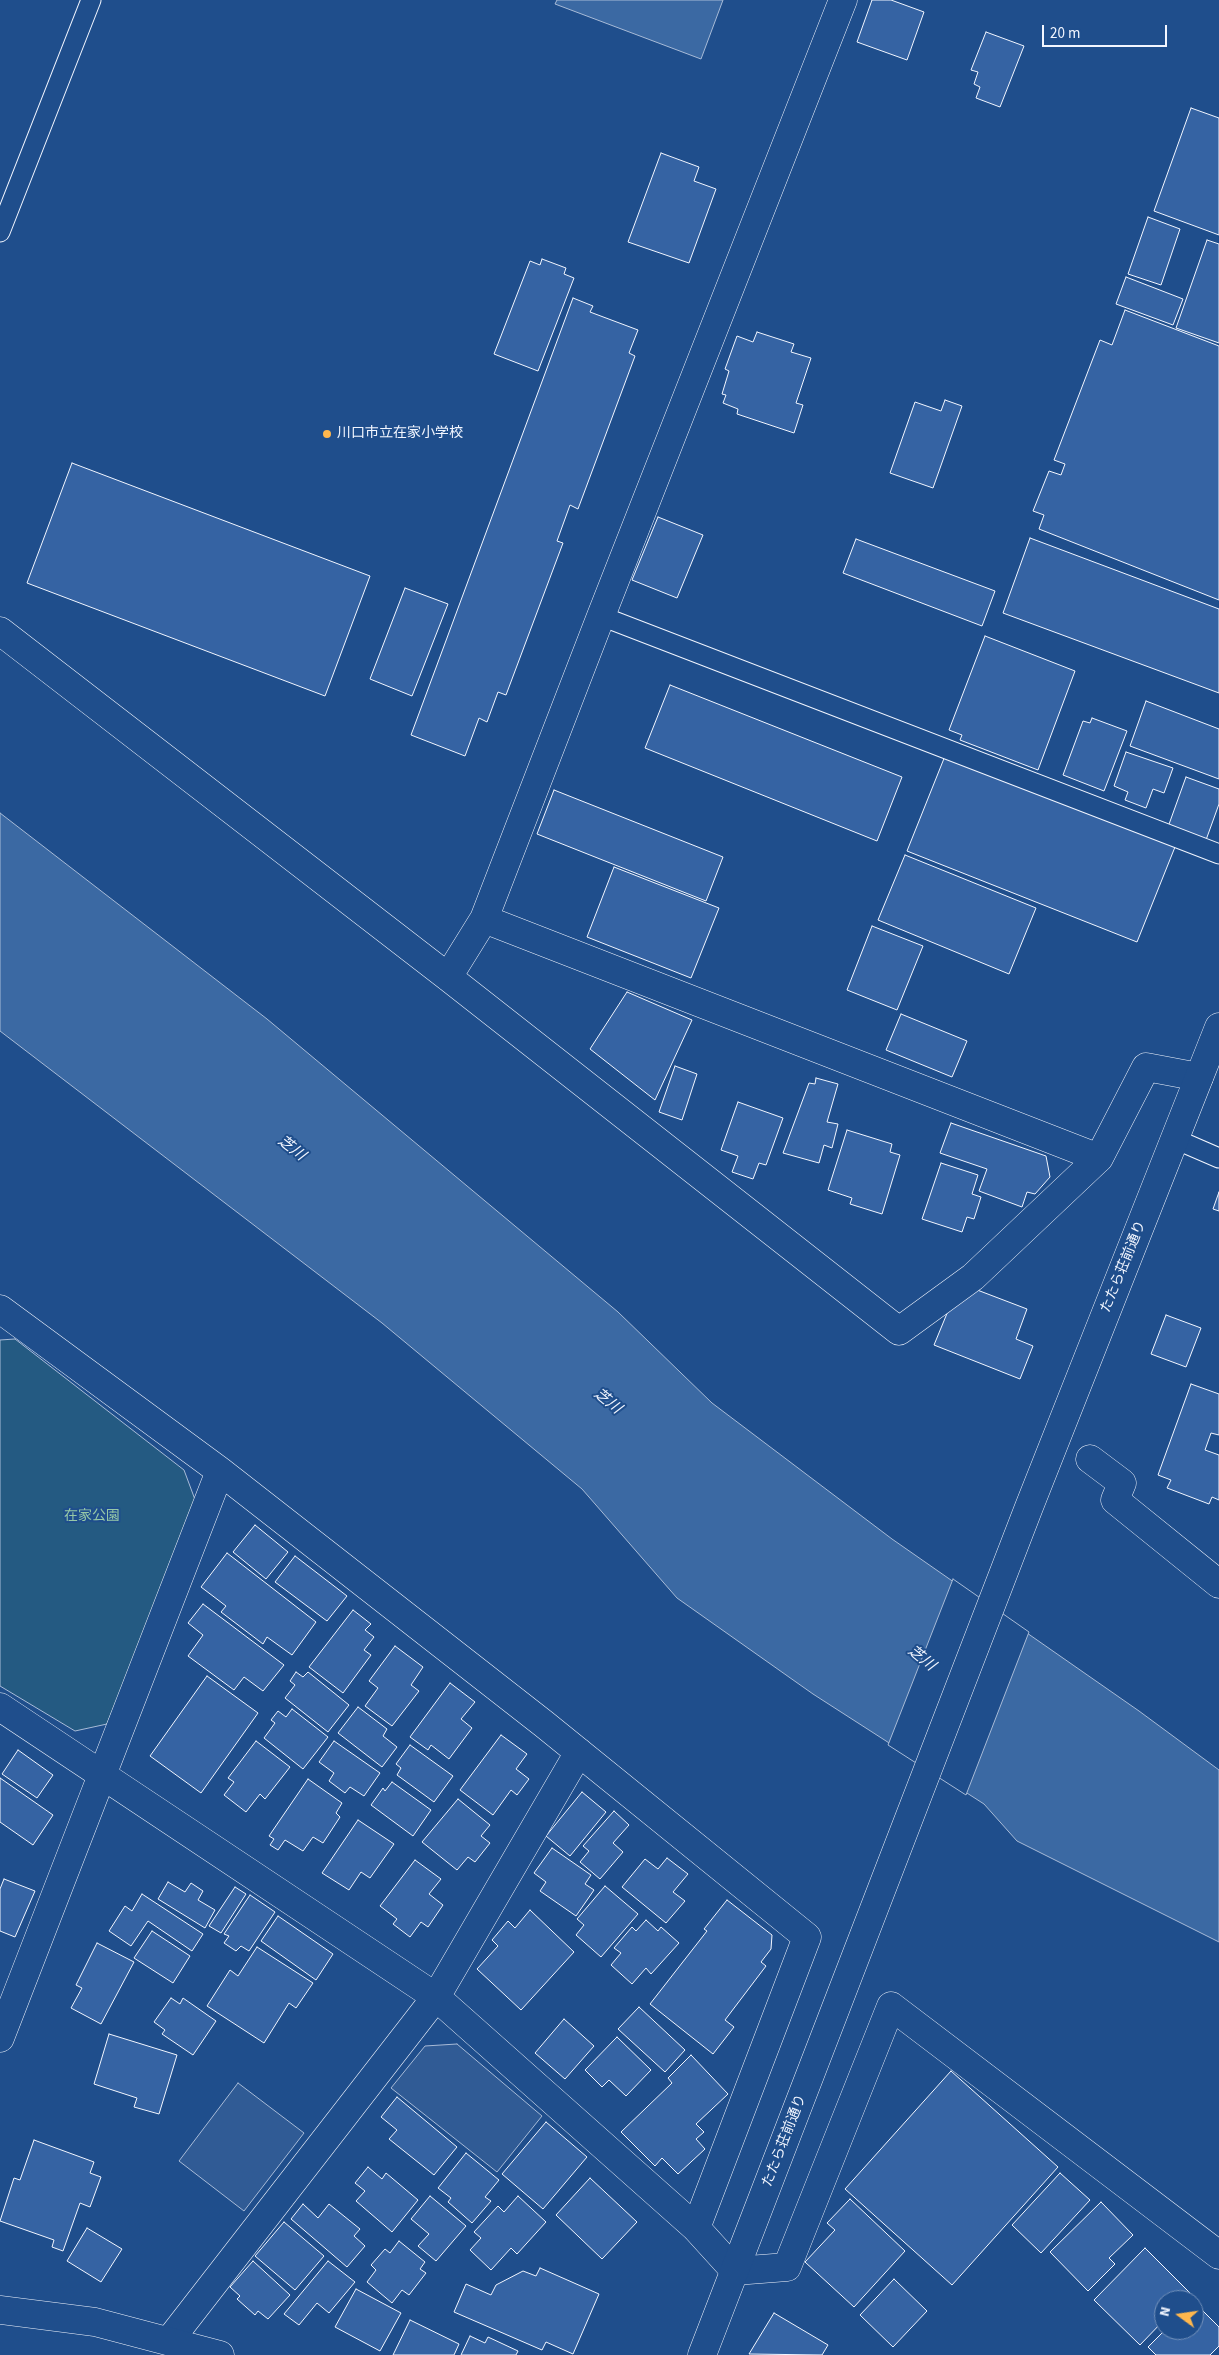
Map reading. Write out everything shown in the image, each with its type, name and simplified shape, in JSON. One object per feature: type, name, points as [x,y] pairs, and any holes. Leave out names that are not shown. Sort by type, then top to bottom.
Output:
[{"type":"street","points":[[448,977],[484,920],[601,616],[843,0]]},
{"type":"street","points":[[0,631],[448,977],[898,1332],[973,1277],[1099,1158],[1146,1067],[1199,1077]]},
{"type":"street","points":[[484,920],[1099,1158]]},
{"type":"street","name":"たたら荘前通り","points":[[702,2355],[1029,1507],[1219,1027]]},
{"type":"street","points":[[0,1309],[220,1470],[579,1752],[807,1937],[696,2228]]},
{"type":"street","points":[[1090,1459],[1122,1483],[1114,1500],[1219,1584]]},
{"type":"street","points":[[0,2038],[101,1773],[220,1470]]},
{"type":"street","points":[[0,1707],[436,1997],[696,2228],[735,2272],[787,2267],[891,2006],[1219,2255]]},
{"type":"street","points":[[169,2341],[436,1997],[579,1752]]},
{"type":"street","points":[[0,2310],[95,2322],[220,2355]]},
{"type":"lane","points":[[0,232],[91,0]]},
{"type":"lane","points":[[601,616],[1219,854]]},
{"type":"lane","points":[[1175,1139],[1219,1158]]},
{"type":"green space","name":"在家公園","points":[[15,1339],[184,1470],[197,1505],[107,1724],[75,1731],[0,1686],[0,1340]]},
{"type":"shaded area","points":[[457,2044],[542,2116],[497,2172],[391,2088],[425,2046]]},
{"type":"shaded area","points":[[238,2083],[304,2133],[244,2211],[179,2161]]},
{"type":"water","points":[[557,0],[723,0],[701,59],[555,4]]},
{"type":"water","name":"芝川","points":[[0,813],[267,1019],[618,1312],[712,1403],[892,1539],[1139,1711],[1219,1770],[1219,1942],[1017,1841],[984,1804],[813,1694],[677,1598],[582,1489],[382,1323],[0,1031]]},
{"type":"pier","points":[[953,1579],[1029,1632],[966,1795],[888,1745]]},
{"type":"building","points":[[872,0],[891,0],[924,12],[907,60],[857,42]]},
{"type":"building","points":[[986,32],[1024,46],[1000,107],[976,98],[980,87],[974,84],[978,72],[971,70]]},
{"type":"building","points":[[1191,108],[1219,118],[1219,235],[1154,211]]},
{"type":"building","points":[[661,153],[699,167],[694,181],[716,189],[689,263],[628,242]]},
{"type":"building","points":[[1148,217],[1180,229],[1161,285],[1128,274]]},
{"type":"building","points":[[1207,240],[1219,244],[1219,343],[1176,328]]},
{"type":"building","points":[[542,259],[566,268],[564,274],[574,278],[538,371],[494,354],[530,261],[540,265]]},
{"type":"building","points":[[1126,277],[1183,299],[1173,325],[1116,304]]},
{"type":"building","points":[[573,298],[593,306],[590,312],[638,330],[629,353],[635,356],[578,509],[570,505],[557,541],[563,543],[506,695],[498,692],[487,722],[479,718],[465,756],[411,735]]},
{"type":"building","points":[[1125,310],[1219,346],[1219,600],[1039,529],[1044,515],[1033,511],[1049,471],[1061,475],[1065,464],[1054,460],[1100,340],[1112,345]]},
{"type":"building","points":[[757,332],[794,344],[791,352],[811,358],[796,403],[803,405],[794,433],[737,414],[738,409],[723,403],[726,395],[722,394],[729,371],[725,369],[737,336],[753,342]]},
{"type":"building","points":[[945,400],[962,406],[933,488],[890,473],[915,402],[941,411]]},
{"type":"building","points":[[72,463],[370,576],[325,696],[27,583]]},
{"type":"building","points":[[658,517],[703,535],[677,598],[632,580]]},
{"type":"building","points":[[1030,538],[1219,609],[1219,693],[1003,613]]},
{"type":"building","points":[[856,539],[995,591],[982,626],[843,573]]},
{"type":"building","points":[[405,588],[448,604],[412,696],[370,679]]},
{"type":"building","points":[[985,636],[1075,671],[1038,770],[960,740],[962,735],[949,730]]},
{"type":"building","points":[[670,685],[902,777],[877,841],[645,748]]},
{"type":"building","points":[[1146,701],[1219,729],[1219,779],[1130,746]]},
{"type":"building","points":[[1092,718],[1127,731],[1104,791],[1063,775],[1083,721],[1090,723]]},
{"type":"building","points":[[1126,752],[1173,768],[1164,793],[1153,789],[1146,808],[1125,800],[1128,792],[1114,786]]},
{"type":"building","points":[[945,756],[1175,847],[1137,942],[907,851]]},
{"type":"building","points":[[1186,777],[1219,789],[1219,804],[1206,840],[1168,827]]},
{"type":"building","points":[[554,790],[723,857],[706,901],[537,834]]},
{"type":"building","points":[[905,855],[1036,908],[1009,974],[878,920]]},
{"type":"building","points":[[614,867],[719,908],[691,978],[587,937]]},
{"type":"building","points":[[872,926],[923,946],[897,1010],[847,990]]},
{"type":"building","points":[[627,992],[692,1020],[655,1100],[590,1049]]},
{"type":"building","points":[[901,1014],[967,1041],[952,1077],[886,1050]]},
{"type":"building","points":[[675,1066],[697,1074],[682,1120],[659,1112]]},
{"type":"building","points":[[816,1078],[838,1084],[827,1122],[838,1124],[832,1148],[824,1145],[819,1163],[783,1153],[809,1083],[815,1084]]},
{"type":"building","points":[[738,1102],[783,1118],[766,1165],[759,1163],[753,1179],[732,1172],[738,1156],[721,1150]]},
{"type":"building","points":[[951,1123],[1046,1156],[1050,1177],[1035,1194],[1027,1192],[1022,1207],[979,1191],[987,1169],[940,1153]]},
{"type":"building","points":[[847,1130],[892,1144],[890,1152],[900,1155],[882,1214],[850,1204],[852,1198],[828,1190]]},
{"type":"building","points":[[941,1163],[978,1175],[972,1194],[981,1197],[974,1219],[967,1217],[962,1232],[922,1219]]},
{"type":"building","points":[[1219,1192],[1219,1211],[1213,1209]]},
{"type":"building","points":[[972,1288],[1027,1309],[1016,1339],[1033,1346],[1020,1379],[934,1345],[948,1311]]},
{"type":"building","points":[[1166,1315],[1201,1328],[1186,1367],[1151,1354]]},
{"type":"building","points":[[1191,1384],[1219,1394],[1219,1435],[1211,1433],[1205,1450],[1219,1455],[1219,1500],[1212,1497],[1209,1504],[1167,1488],[1171,1480],[1158,1475]]},
{"type":"building","points":[[255,1525],[288,1552],[266,1579],[233,1552]]},
{"type":"building","points":[[227,1553],[316,1622],[292,1655],[267,1637],[263,1644],[221,1612],[226,1606],[201,1587]]},
{"type":"building","points":[[295,1556],[347,1596],[327,1621],[275,1582]]},
{"type":"building","points":[[203,1604],[284,1665],[263,1691],[244,1677],[234,1690],[188,1656],[203,1635],[188,1623]]},
{"type":"building","points":[[353,1610],[371,1624],[365,1630],[374,1637],[364,1650],[371,1655],[343,1693],[309,1667]]},
{"type":"building","points":[[395,1646],[423,1667],[411,1685],[419,1691],[392,1726],[365,1706],[378,1688],[369,1681]]},
{"type":"building","points":[[296,1672],[303,1677],[308,1672],[349,1705],[328,1732],[285,1698],[295,1685],[290,1681]]},
{"type":"building","points":[[207,1676],[258,1713],[201,1793],[150,1756]]},
{"type":"building","points":[[450,1683],[475,1702],[461,1719],[472,1728],[449,1759],[431,1745],[428,1750],[410,1737]]},
{"type":"building","points":[[358,1707],[387,1729],[383,1736],[397,1747],[382,1767],[338,1733]]},
{"type":"building","points":[[292,1709],[328,1737],[303,1769],[264,1738],[275,1723],[271,1720],[278,1711],[286,1717]]},
{"type":"building","points":[[501,1735],[527,1754],[516,1769],[529,1779],[517,1795],[511,1790],[493,1815],[460,1790]]},
{"type":"building","points":[[256,1741],[290,1767],[265,1799],[260,1794],[246,1812],[224,1795],[234,1782],[228,1778]]},
{"type":"building","points":[[334,1741],[380,1773],[364,1796],[350,1787],[345,1793],[329,1781],[334,1773],[319,1762]]},
{"type":"building","points":[[410,1745],[453,1776],[434,1802],[397,1775],[401,1768],[396,1764]]},
{"type":"building","points":[[18,1750],[53,1775],[37,1798],[2,1774]]},
{"type":"building","points":[[0,1778],[53,1815],[33,1845],[0,1822]]},
{"type":"building","points":[[308,1779],[342,1803],[336,1813],[340,1817],[323,1843],[313,1837],[303,1851],[285,1840],[278,1850],[270,1845],[274,1839],[269,1836]]},
{"type":"building","points":[[392,1782],[431,1810],[413,1836],[371,1805],[383,1788],[385,1791]]},
{"type":"building","points":[[582,1792],[606,1812],[570,1856],[546,1836]]},
{"type":"building","points":[[458,1799],[490,1825],[481,1836],[490,1843],[475,1862],[468,1857],[457,1870],[422,1842]]},
{"type":"building","points":[[614,1811],[629,1825],[613,1843],[623,1852],[600,1879],[580,1862],[589,1851],[583,1846]]},
{"type":"building","points":[[358,1820],[394,1844],[370,1878],[361,1872],[349,1890],[322,1873]]},
{"type":"building","points":[[552,1848],[591,1875],[585,1884],[594,1890],[576,1916],[540,1891],[546,1882],[534,1873]]},
{"type":"building","points":[[667,1858],[688,1874],[673,1892],[685,1901],[666,1923],[622,1887],[645,1859],[658,1869]]},
{"type":"building","points":[[415,1860],[441,1879],[429,1894],[443,1905],[428,1927],[421,1922],[410,1937],[393,1924],[397,1919],[380,1906]]},
{"type":"building","points":[[4,1879],[35,1891],[15,1937],[0,1931],[0,1889]]},
{"type":"building","points":[[168,1882],[185,1892],[191,1883],[203,1891],[198,1900],[215,1910],[205,1928],[158,1899]]},
{"type":"building","points":[[605,1886],[638,1914],[601,1957],[576,1935],[584,1925],[577,1919]]},
{"type":"building","points":[[235,1887],[246,1894],[221,1933],[209,1926]]},
{"type":"building","points":[[142,1894],[203,1934],[192,1951],[148,1921],[131,1946],[109,1931],[125,1906],[132,1911]]},
{"type":"building","points":[[250,1895],[275,1912],[249,1951],[241,1946],[236,1951],[224,1943],[229,1936],[224,1934]]},
{"type":"building","points":[[727,1900],[772,1935],[771,1949],[761,1962],[766,1966],[725,2020],[734,2027],[713,2054],[650,2004],[707,1931],[704,1929]]},
{"type":"building","points":[[530,1910],[574,1952],[521,2010],[477,1969],[498,1946],[492,1940],[508,1921],[515,1928]]},
{"type":"building","points":[[278,1916],[333,1954],[316,1980],[261,1941]]},
{"type":"building","points":[[646,1920],[658,1931],[661,1927],[679,1943],[651,1974],[646,1968],[632,1984],[611,1965],[621,1953],[614,1948],[632,1927],[636,1931]]},
{"type":"building","points":[[152,1931],[190,1956],[173,1983],[134,1958]]},
{"type":"building","points":[[97,1943],[134,1962],[101,2024],[71,2008],[82,1988],[76,1985]]},
{"type":"building","points":[[257,1947],[313,1983],[296,2008],[289,2003],[264,2043],[207,2006],[230,1970],[238,1976]]},
{"type":"building","points":[[171,1998],[180,2004],[183,1998],[216,2021],[193,2055],[162,2034],[165,2030],[154,2022]]},
{"type":"building","points":[[639,2007],[685,2050],[665,2072],[618,2029]]},
{"type":"building","points":[[564,2019],[594,2046],[565,2079],[535,2053]]},
{"type":"building","points":[[109,2034],[177,2055],[159,2114],[134,2107],[137,2098],[94,2084]]},
{"type":"building","points":[[617,2037],[651,2070],[626,2096],[609,2080],[602,2087],[585,2070]]},
{"type":"building","points":[[691,2055],[728,2094],[696,2124],[704,2132],[696,2139],[705,2149],[678,2174],[662,2158],[655,2166],[621,2132],[672,2083],[668,2078]]},
{"type":"building","points":[[951,2071],[1058,2167],[952,2285],[845,2189]]},
{"type":"building","points":[[397,2097],[457,2147],[434,2175],[389,2139],[397,2130],[381,2117]]},
{"type":"building","points":[[546,2122],[587,2157],[543,2209],[502,2174]]},
{"type":"building","points":[[34,2140],[94,2162],[90,2173],[101,2177],[90,2207],[80,2203],[63,2251],[52,2247],[54,2240],[0,2221],[14,2178],[20,2180]]},
{"type":"building","points":[[466,2153],[499,2180],[485,2197],[491,2201],[472,2223],[448,2202],[451,2198],[438,2188]]},
{"type":"building","points":[[368,2167],[382,2179],[386,2173],[418,2200],[392,2232],[356,2201],[365,2191],[355,2183]]},
{"type":"building","points":[[1060,2173],[1090,2200],[1041,2253],[1012,2225]]},
{"type":"building","points":[[590,2178],[637,2222],[602,2259],[556,2215]]},
{"type":"building","points":[[430,2196],[466,2226],[436,2261],[418,2246],[429,2234],[411,2219]]},
{"type":"building","points":[[518,2196],[546,2222],[517,2254],[511,2248],[491,2270],[470,2250],[481,2238],[474,2232],[498,2206],[504,2212]]},
{"type":"building","points":[[850,2199],[905,2251],[854,2307],[805,2262],[835,2230],[827,2223]]},
{"type":"building","points":[[1101,2202],[1133,2235],[1109,2258],[1115,2264],[1088,2291],[1050,2252]]},
{"type":"building","points":[[303,2204],[318,2218],[329,2204],[360,2229],[354,2236],[365,2246],[347,2267],[291,2219]]},
{"type":"building","points":[[284,2222],[324,2256],[295,2290],[255,2256]]},
{"type":"building","points":[[87,2228],[122,2249],[101,2282],[67,2261]]},
{"type":"building","points":[[399,2241],[425,2262],[420,2269],[426,2273],[409,2295],[402,2290],[392,2303],[367,2282],[376,2270],[371,2265],[385,2249],[390,2253]]},
{"type":"building","points":[[1145,2248],[1187,2290],[1154,2290],[1154,2330],[1140,2345],[1094,2300]]},
{"type":"building","points":[[253,2261],[290,2295],[268,2319],[258,2311],[255,2315],[237,2299],[240,2296],[230,2287]]},
{"type":"building","points":[[328,2261],[355,2282],[329,2313],[317,2303],[299,2325],[284,2314]]},
{"type":"building","points":[[540,2268],[599,2294],[573,2354],[546,2342],[542,2350],[454,2312],[466,2284],[491,2295],[496,2285],[523,2271],[536,2276]]},
{"type":"building","points":[[894,2279],[927,2311],[893,2347],[860,2315]]},
{"type":"building","points":[[356,2289],[401,2313],[380,2351],[335,2327]]},
{"type":"building","points":[[1204,2312],[1219,2327],[1219,2346],[1210,2355],[1156,2355],[1148,2347],[1155,2340],[1204,2340]]},
{"type":"building","points":[[774,2313],[828,2345],[822,2355],[749,2354]]},
{"type":"building","points":[[410,2320],[459,2344],[454,2355],[393,2355]]},
{"type":"building","points":[[470,2336],[485,2343],[488,2337],[518,2351],[516,2355],[461,2355]]},
{"type":"place","name":"川口市立在家小学校","points":[[327,434]]}]
